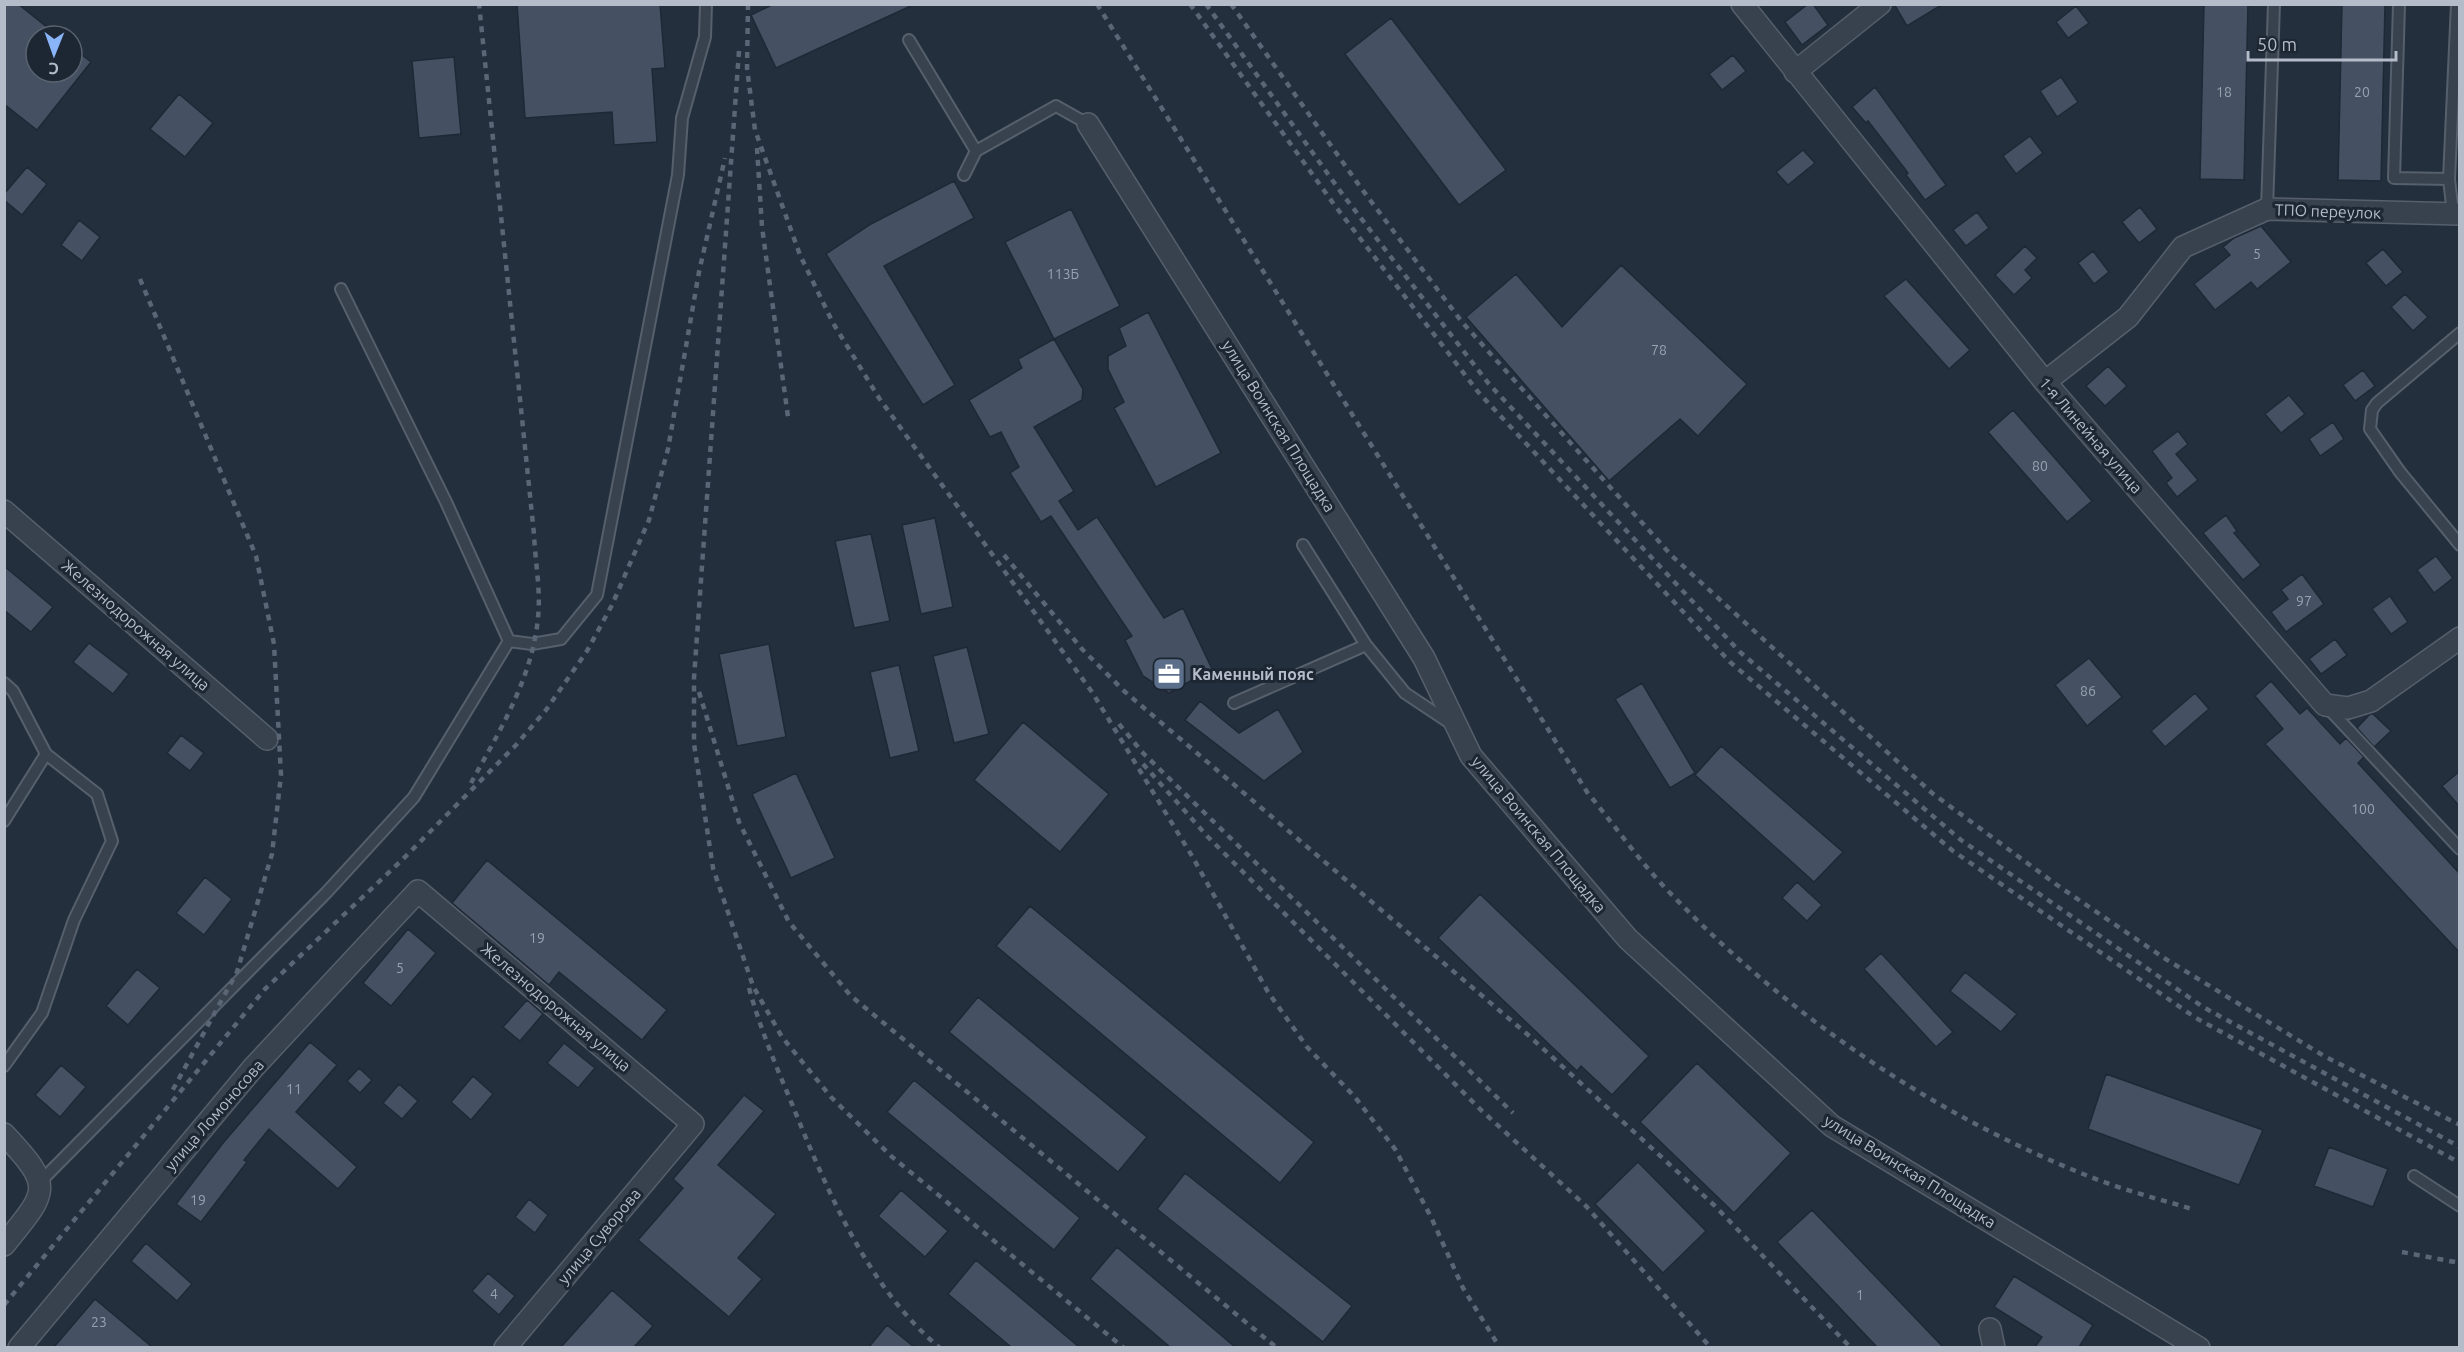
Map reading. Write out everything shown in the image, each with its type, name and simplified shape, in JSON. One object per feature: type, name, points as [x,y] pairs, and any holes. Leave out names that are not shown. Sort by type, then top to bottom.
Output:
[{"type":"street","name":"1-я Линейная улица","points":[[1742,4],[2045,382],[2325,705]]},
{"type":"street","points":[[1795,72],[1880,4]]},
{"type":"street","name":"улица Воинская Площадка","points":[[1088,124],[1424,658],[1455,727],[1471,756],[1628,939],[1832,1125],[2199,1347]]},
{"type":"street","name":"ТПО переулок","points":[[2045,382],[2128,317],[2183,247],[2267,209],[2457,221]]},
{"type":"street","name":"Железнодорожная улица","points":[[7,519],[267,739]]},
{"type":"street","points":[[2325,705],[2348,708],[2371,701],[2460,639]]},
{"type":"street","name":"Железнодорожная улица","points":[[418,891],[693,1124]]},
{"type":"street","name":"улица Ломоносова","points":[[18,1347],[254,1068],[418,891]]},
{"type":"street","name":"улица Суворова","points":[[505,1347],[693,1124]]},
{"type":"street","points":[[4,1134],[34,1165],[41,1181],[35,1207],[4,1245]]},
{"type":"lane","points":[[509,641],[532,644],[561,639],[597,595],[678,175],[682,118],[705,37],[706,4]]},
{"type":"lane","points":[[2267,209],[2274,4]]},
{"type":"lane","points":[[2399,4],[2394,178],[2449,179]]},
{"type":"lane","points":[[2457,4],[2449,179],[2457,221]]},
{"type":"lane","points":[[909,40],[976,151]]},
{"type":"lane","points":[[964,175],[976,151],[1056,106],[1088,124]]},
{"type":"lane","points":[[341,289],[446,502],[509,641]]},
{"type":"lane","points":[[2460,333],[2377,403],[2372,410],[2370,429],[2394,464],[2460,545]]},
{"type":"lane","points":[[1303,545],[1366,645],[1405,693],[1455,727]]},
{"type":"lane","points":[[41,1181],[326,893],[414,797],[509,641]]},
{"type":"lane","points":[[1234,703],[1366,645]]},
{"type":"lane","points":[[4,683],[13,691],[46,754],[97,794],[112,841],[74,920],[42,1012],[4,1066]]},
{"type":"lane","name":"1-я Линейная улица","points":[[2325,705],[2460,849]]},
{"type":"lane","points":[[4,821],[46,754]]},
{"type":"lane","points":[[2414,1176],[2460,1206]]},
{"type":"building","points":[[4,4],[18,4],[43,24],[24,24],[24,84],[74,84],[37,130],[4,104]]},
{"type":"building","points":[[517,4],[660,4],[665,68],[652,69],[657,142],[614,145],[612,112],[525,118]]},
{"type":"building","points":[[774,4],[915,4],[776,68],[751,15]]},
{"type":"building","points":[[1808,4],[1813,4],[1828,25],[1802,45],[1785,22]]},
{"type":"building","points":[[1894,4],[1943,4],[1907,26]]},
{"type":"building","points":[[2204,4],[2248,4],[2244,180],[2200,179]]},
{"type":"building","points":[[2342,4],[2385,4],[2381,181],[2338,180]]},
{"type":"building","points":[[2076,6],[2089,23],[2068,38],[2056,22]]},
{"type":"building","points":[[1391,18],[1506,170],[1459,205],[1345,54]]},
{"type":"building","points":[[1733,55],[1746,71],[1722,90],[1709,74]]},
{"type":"building","points":[[84,56],[91,62],[84,71]]},
{"type":"building","points":[[454,57],[461,134],[419,138],[412,61]]},
{"type":"building","points":[[2061,77],[2078,102],[2057,117],[2040,91]]},
{"type":"building","points":[[1875,87],[1946,185],[1925,200],[1906,175],[1908,173],[1868,121],[1866,123],[1852,107]]},
{"type":"building","points":[[179,94],[213,123],[185,157],[150,129]]},
{"type":"building","points":[[2030,136],[2043,153],[2016,174],[2003,156]]},
{"type":"building","points":[[1803,150],[1815,163],[1788,185],[1776,172]]},
{"type":"building","points":[[27,167],[47,184],[22,215],[4,200],[4,194]]},
{"type":"building","points":[[954,181],[974,218],[884,266],[955,385],[923,405],[826,254],[871,224]]},
{"type":"building","points":[[2140,207],[2157,229],[2139,243],[2122,222]]},
{"type":"building","points":[[1071,209],[1120,306],[1054,339],[1005,242]]},
{"type":"building","points":[[1977,212],[1989,228],[1966,246],[1953,230]]},
{"type":"building","points":[[79,220],[100,237],[82,261],[61,245]]},
{"type":"building","points":[[2261,226],[2291,262],[2257,289],[2251,282],[2215,310],[2194,284],[2230,255],[2223,247],[2234,238]]},
{"type":"building","points":[[2025,246],[2037,258],[2025,270],[2032,278],[2014,295],[1995,275]]},
{"type":"building","points":[[2383,249],[2403,272],[2386,286],[2366,263]]},
{"type":"building","points":[[2093,251],[2109,272],[2094,284],[2078,263]]},
{"type":"building","points":[[1621,265],[1747,384],[1698,436],[1680,419],[1609,481],[1466,317],[1516,274],[1562,327]]},
{"type":"building","points":[[1906,279],[1970,350],[1949,369],[1884,296]]},
{"type":"building","points":[[2405,294],[2428,317],[2413,331],[2391,307]]},
{"type":"building","points":[[1148,312],[1221,453],[1156,487],[1114,408],[1124,402],[1108,369],[1108,356],[1126,346],[1119,328]]},
{"type":"building","points":[[1054,339],[1083,389],[1082,400],[1034,427],[1074,491],[1059,501],[1078,530],[1097,517],[1164,618],[1183,608],[1212,669],[1169,693],[1143,676],[1125,640],[1132,636],[1051,516],[1041,522],[1010,473],[1019,467],[1001,432],[990,437],[969,400],[1022,368],[1018,359]]},
{"type":"building","points":[[2108,366],[2127,386],[2105,406],[2086,386]]},
{"type":"building","points":[[2363,370],[2375,386],[2355,401],[2343,385]]},
{"type":"building","points":[[2289,395],[2305,414],[2281,433],[2265,414]]},
{"type":"building","points":[[2013,410],[2092,501],[2067,522],[1988,432]]},
{"type":"building","points":[[2333,422],[2344,439],[2320,456],[2309,439]]},
{"type":"building","points":[[2178,431],[2188,444],[2176,454],[2198,480],[2177,497],[2166,483],[2172,478],[2152,451]]},
{"type":"building","points":[[2226,515],[2237,531],[2234,533],[2261,565],[2243,580],[2203,533]]},
{"type":"building","points":[[935,518],[953,607],[921,614],[902,525]]},
{"type":"building","points":[[871,534],[890,621],[854,628],[835,541]]},
{"type":"building","points":[[2436,556],[2453,578],[2434,593],[2417,570]]},
{"type":"building","points":[[4,566],[53,607],[31,632],[4,610]]},
{"type":"building","points":[[2302,574],[2324,604],[2286,632],[2271,612],[2288,599],[2281,590]]},
{"type":"building","points":[[2390,596],[2408,622],[2391,634],[2372,609]]},
{"type":"building","points":[[2335,639],[2347,655],[2321,674],[2309,659]]},
{"type":"building","points":[[89,643],[129,674],[113,694],[73,662]]},
{"type":"building","points":[[769,644],[786,737],[737,746],[719,654]]},
{"type":"building","points":[[967,647],[989,734],[954,743],[933,656]]},
{"type":"building","points":[[2089,658],[2122,697],[2087,726],[2055,685]]},
{"type":"building","points":[[899,665],[919,751],[890,758],[870,672]]},
{"type":"building","points":[[2271,681],[2300,714],[2307,708],[2340,744],[2346,738],[2364,757],[2358,763],[2460,874],[2460,953],[2265,744],[2283,729],[2255,696]]},
{"type":"building","points":[[1642,683],[1695,773],[1670,788],[1615,699]]},
{"type":"building","points":[[2195,693],[2209,709],[2165,747],[2151,731]]},
{"type":"building","points":[[1200,701],[1239,733],[1278,709],[1303,752],[1264,781],[1185,720]]},
{"type":"building","points":[[2370,714],[2373,714],[2391,731],[2374,747],[2357,728]]},
{"type":"building","points":[[1023,722],[1109,794],[1060,852],[974,780]]},
{"type":"building","points":[[181,735],[204,753],[190,771],[167,753]]},
{"type":"building","points":[[1721,746],[1843,852],[1814,882],[1695,775]]},
{"type":"building","points":[[2460,771],[2460,807],[2442,786]]},
{"type":"building","points":[[796,773],[835,858],[791,878],[752,794]]},
{"type":"building","points":[[487,860],[667,1010],[642,1040],[559,972],[549,985],[452,903]]},
{"type":"building","points":[[205,877],[232,899],[204,935],[176,913]]},
{"type":"building","points":[[1797,882],[1822,905],[1807,921],[1782,898]]},
{"type":"building","points":[[1480,894],[1649,1056],[1612,1095],[1581,1066],[1577,1071],[1438,938]]},
{"type":"building","points":[[1030,906],[1314,1142],[1280,1183],[996,946]]},
{"type":"building","points":[[408,929],[436,953],[391,1006],[363,983]]},
{"type":"building","points":[[1881,953],[1953,1032],[1936,1047],[1864,969]]},
{"type":"building","points":[[137,969],[160,988],[128,1025],[106,1006]]},
{"type":"building","points":[[1965,972],[2017,1014],[2001,1032],[1950,991]]},
{"type":"building","points":[[978,997],[1147,1137],[1118,1172],[949,1032]]},
{"type":"building","points":[[527,1000],[543,1014],[520,1041],[503,1027]]},
{"type":"building","points":[[310,1042],[337,1065],[296,1112],[357,1167],[338,1189],[269,1129],[244,1160],[247,1162],[201,1222],[176,1204],[223,1143]]},
{"type":"building","points":[[564,1043],[595,1068],[578,1088],[547,1063]]},
{"type":"building","points":[[1697,1063],[1791,1153],[1734,1213],[1640,1122]]},
{"type":"building","points":[[61,1065],[86,1087],[60,1117],[35,1095]]},
{"type":"building","points":[[359,1068],[372,1080],[360,1093],[347,1081]]},
{"type":"building","points":[[2106,1074],[2263,1130],[2239,1185],[2088,1129]]},
{"type":"building","points":[[473,1076],[493,1094],[471,1120],[451,1102]]},
{"type":"building","points":[[914,1080],[1080,1218],[1054,1250],[887,1112]]},
{"type":"building","points":[[399,1084],[418,1101],[402,1119],[383,1103]]},
{"type":"building","points":[[744,1095],[764,1111],[718,1165],[776,1214],[738,1258],[762,1279],[729,1317],[638,1240],[683,1188],[673,1179]]},
{"type":"building","points":[[2329,1147],[2388,1169],[2373,1207],[2314,1186]]},
{"type":"building","points":[[1638,1162],[1706,1231],[1663,1273],[1595,1204]]},
{"type":"building","points":[[1185,1173],[1352,1306],[1323,1342],[1157,1209]]},
{"type":"building","points":[[901,1190],[948,1231],[925,1257],[878,1216]]},
{"type":"building","points":[[529,1199],[548,1215],[535,1233],[515,1217]]},
{"type":"building","points":[[1812,1210],[1943,1347],[1877,1347],[1777,1242]]},
{"type":"building","points":[[146,1243],[192,1284],[177,1301],[131,1261]]},
{"type":"building","points":[[1117,1247],[1235,1347],[1170,1347],[1090,1279]]},
{"type":"building","points":[[976,1260],[1079,1347],[1011,1347],[948,1294]]},
{"type":"building","points":[[488,1273],[515,1296],[499,1315],[472,1291]]},
{"type":"building","points":[[2014,1276],[2093,1325],[2079,1347],[2035,1347],[2042,1337],[1994,1307]]},
{"type":"building","points":[[612,1290],[653,1326],[634,1347],[561,1347]]},
{"type":"building","points":[[95,1299],[152,1347],[54,1347]]},
{"type":"building","points":[[887,1325],[914,1347],[869,1347]]},
{"type":"railway","points":[[471,783],[503,724],[522,682],[535,639],[539,607],[534,534],[479,4]]},
{"type":"railway","points":[[748,4],[747,68],[755,130],[800,255],[833,323],[879,398],[1092,692],[1192,856],[1268,992],[1307,1047],[1354,1096],[1395,1149],[1431,1217],[1463,1288],[1500,1348]]},
{"type":"railway","points":[[1097,4],[1587,792],[1662,885],[1768,985],[1819,1025],[1927,1097],[1984,1128],[2101,1181],[2192,1209]]},
{"type":"railway","points":[[1190,4],[1333,203],[1479,393],[1730,662],[1953,851],[2196,1018],[2460,1163]]},
{"type":"railway","points":[[1206,4],[1343,195],[1489,384],[1740,652],[1961,840],[2203,1007],[2460,1147]]},
{"type":"railway","points":[[1231,4],[1361,188],[1462,322],[1672,556],[1932,793],[2057,885],[2164,958],[2324,1056],[2460,1125]]},
{"type":"railway","points":[[739,51],[694,678],[694,744],[713,868],[753,986],[782,1037],[831,1097],[891,1156],[1124,1348]]},
{"type":"railway","points":[[757,148],[762,227],[788,417]]},
{"type":"railway","points":[[4,1305],[265,989],[402,860],[516,745],[546,710],[587,651],[612,605],[649,520],[668,449],[699,272],[725,158]]},
{"type":"railway","points":[[140,279],[256,556],[274,644],[281,775],[272,854],[237,972],[170,1095]]},
{"type":"railway","points":[[1004,555],[1082,649],[1124,691],[1527,1034],[1715,1206],[1851,1348]]},
{"type":"railway","points":[[699,692],[739,822],[789,922],[851,996],[1277,1348]]},
{"type":"railway","points":[[1119,724],[1143,753],[1513,1113]]},
{"type":"railway","points":[[1143,764],[1208,837],[1481,1110],[1586,1206],[1711,1348]]},
{"type":"railway","points":[[749,988],[769,1047],[805,1137],[835,1203],[870,1267],[914,1324],[940,1348]]},
{"type":"railway","points":[[2402,1252],[2460,1263]]},
{"type":"place","name":"Каменный пояс","points":[[1169,674]]}]
